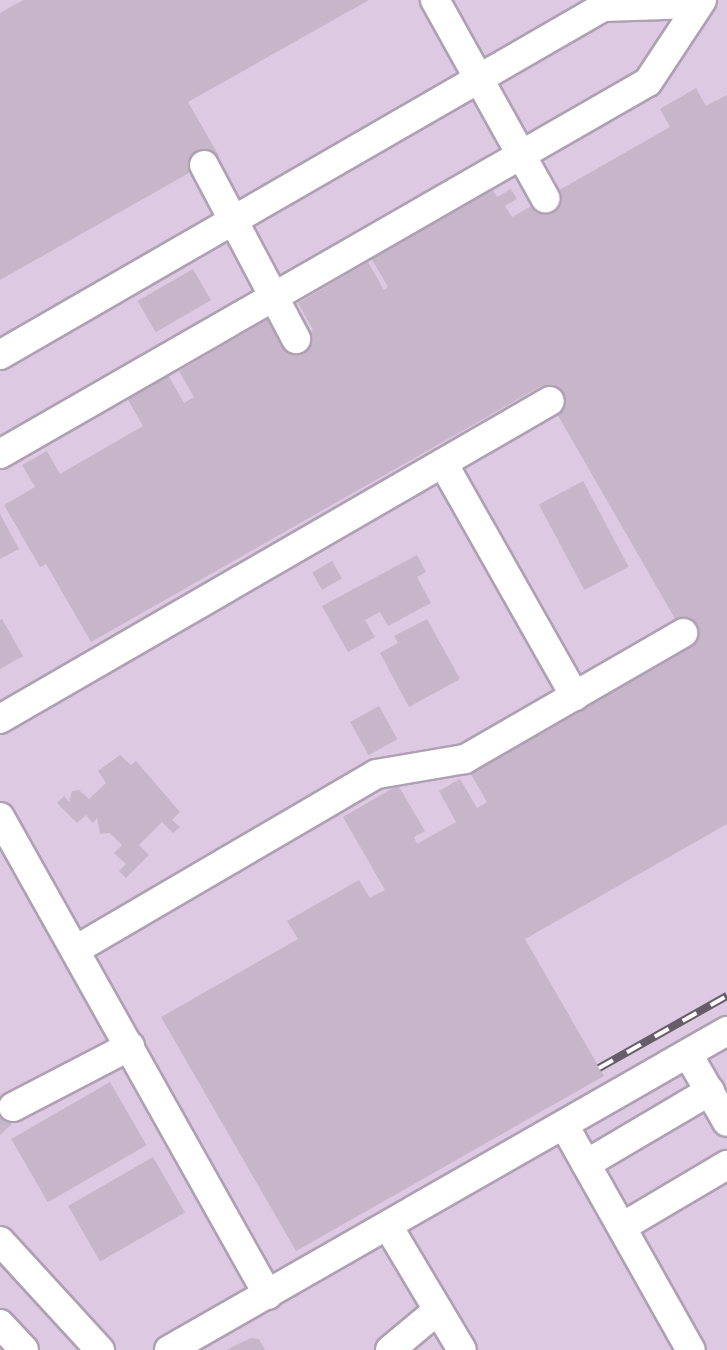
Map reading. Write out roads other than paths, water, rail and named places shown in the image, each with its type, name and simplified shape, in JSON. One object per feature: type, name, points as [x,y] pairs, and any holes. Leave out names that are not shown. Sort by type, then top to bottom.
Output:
[{"type":"street","points":[[435,0],[545,198]]},
{"type":"street","points":[[0,355],[232,218],[603,7],[699,2]]},
{"type":"street","points":[[0,454],[648,82],[699,2]]},
{"type":"street","points":[[204,165],[296,339]]},
{"type":"street","points":[[0,719],[550,401]]},
{"type":"street","points":[[443,463],[575,696]]},
{"type":"street","points":[[77,949],[377,775],[465,759],[683,633]]},
{"type":"street","points":[[0,817],[77,949],[268,1295]]},
{"type":"street","points":[[169,1350],[727,1031]]},
{"type":"street","points":[[13,1107],[130,1046]]},
{"type":"street","points":[[688,1054],[727,1122]]},
{"type":"street","points":[[586,1164],[710,1091]]},
{"type":"street","points":[[564,1125],[691,1350]]},
{"type":"street","points":[[622,1227],[727,1165]]},
{"type":"street","points":[[388,1226],[462,1350]]},
{"type":"street","points":[[0,1241],[100,1350]]},
{"type":"street","points":[[390,1350],[438,1310]]},
{"type":"street","points":[[0,1324],[24,1350]]},
{"type":"railway","points":[[599,1068],[727,996]]}]
